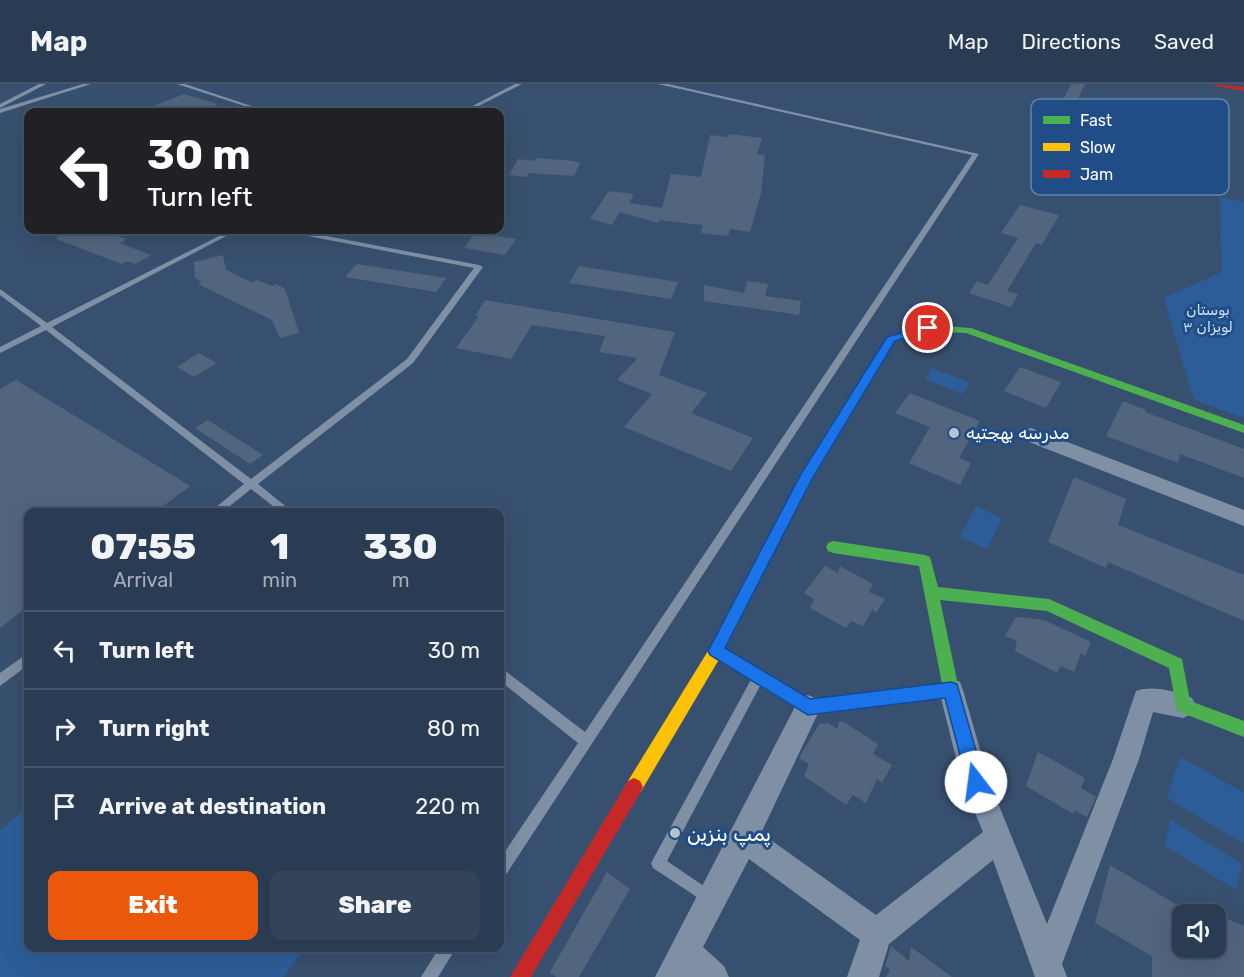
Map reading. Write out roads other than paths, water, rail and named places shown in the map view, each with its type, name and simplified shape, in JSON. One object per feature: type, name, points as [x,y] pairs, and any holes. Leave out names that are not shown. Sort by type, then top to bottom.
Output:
[{"type":"street","points":[[1216,84],[1244,89]]},
{"type":"street","points":[[520,977],[716,651],[806,478],[891,339],[928,328],[967,330],[1244,429]]},
{"type":"street","points":[[1031,435],[1244,518]]},
{"type":"street","points":[[833,547],[926,561],[951,690],[976,782],[1049,969]]},
{"type":"street","points":[[932,593],[1049,605],[1176,664],[1183,706]]},
{"type":"street","points":[[716,651],[808,707],[951,690]]},
{"type":"street","points":[[1049,969],[1126,759],[1145,699],[1183,706],[1244,729]]},
{"type":"street","points":[[713,977],[678,964],[744,838],[808,707]]},
{"type":"street","points":[[863,977],[877,934],[999,837]]},
{"type":"street","points":[[744,838],[877,934]]},
{"type":"lane","points":[[0,106],[43,84]]},
{"type":"lane","points":[[0,111],[88,84]]},
{"type":"lane","points":[[180,84],[255,108]]},
{"type":"lane","points":[[472,108],[519,84]]},
{"type":"lane","points":[[504,865],[976,154],[660,84]]},
{"type":"lane","points":[[0,350],[227,234]]},
{"type":"lane","points":[[220,508],[410,361],[478,267],[308,234]]},
{"type":"lane","points":[[0,291],[283,508]]},
{"type":"lane","points":[[0,680],[24,661]]},
{"type":"lane","points":[[712,900],[658,863],[759,676]]},
{"type":"lane","points":[[504,677],[586,741]]},
{"type":"lane","points":[[429,977],[445,952]]},
{"type":"place","name":"مدرسه بهجتیه","points":[[954,433]]},
{"type":"place","name":"پمپ بنزین","points":[[675,833]]},
{"type":"park label","name":"بوستان لویزان ۳","points":[[1208,318]]}]
